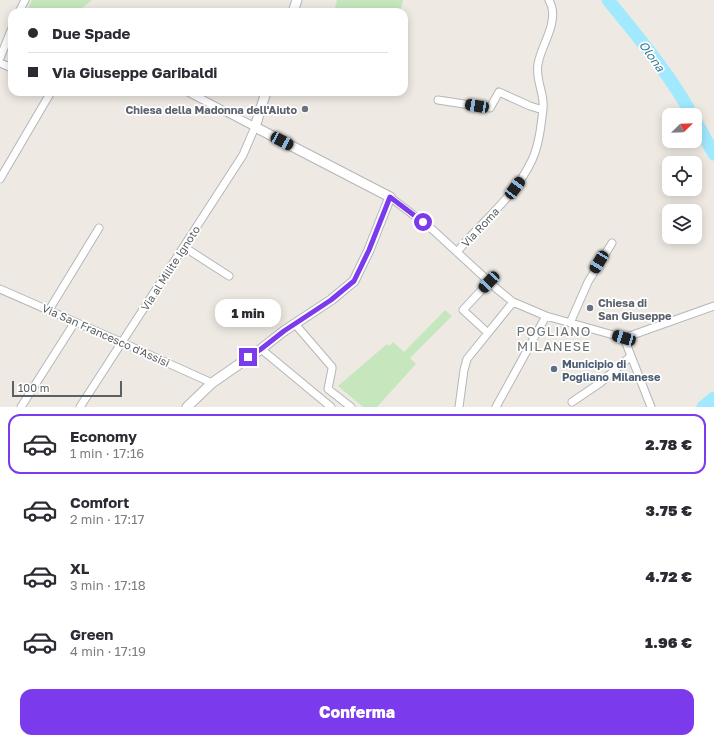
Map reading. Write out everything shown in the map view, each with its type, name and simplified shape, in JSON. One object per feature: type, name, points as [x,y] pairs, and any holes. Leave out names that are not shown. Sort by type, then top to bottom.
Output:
[{"type":"street","name":"Via Roma","points":[[457,252],[507,197],[522,178],[533,159],[540,133],[544,104],[539,83],[538,67],[540,53],[549,34],[552,20],[552,8],[549,0]]},
{"type":"street","points":[[0,58],[8,38]]},
{"type":"street","points":[[438,100],[490,108],[499,92],[530,106],[543,110]]},
{"type":"street","points":[[0,179],[49,96]]},
{"type":"street","points":[[196,96],[390,197],[434,230],[489,282],[513,302],[546,316],[624,338],[714,306]]},
{"type":"street","points":[[254,127],[265,96]]},
{"type":"street","name":"Via al Milite Ignoto","points":[[80,407],[244,155],[254,127]]},
{"type":"street","points":[[188,407],[212,383],[284,331],[331,300],[354,281],[369,250],[390,197]]},
{"type":"street","points":[[49,310],[99,228]]},
{"type":"street","points":[[570,323],[588,282],[612,243]]},
{"type":"street","points":[[184,247],[229,276]]},
{"type":"street","points":[[488,333],[463,310],[489,282]]},
{"type":"street","name":"Via San Francesco d'Assisi","points":[[0,289],[212,383]]},
{"type":"street","points":[[459,407],[464,370],[468,359],[513,302]]},
{"type":"street","points":[[496,407],[546,316]]},
{"type":"street","points":[[22,407],[75,322]]},
{"type":"street","points":[[295,324],[332,367],[328,389],[351,407]]},
{"type":"street","points":[[624,338],[650,407]]},
{"type":"street","points":[[261,349],[331,407]]},
{"type":"street","points":[[572,402],[600,383],[631,356]]},
{"type":"green space","points":[[32,0],[92,0],[82,8],[28,8]]},
{"type":"green space","points":[[337,0],[403,0],[401,8],[335,8]]},
{"type":"green space","points":[[445,310],[452,316],[410,358],[416,364],[377,407],[363,407],[338,386],[387,344],[389,346],[393,342],[404,352]]},
{"type":"waterway","name":"Olona","points":[[608,0],[663,70],[688,108]]},
{"type":"waterway","name":"Olona","points":[[702,133],[714,154]]},
{"type":"waterway","name":"Olona","points":[[703,407],[714,398]]},
{"type":"place","name":"Chiesa della Madonna dell'Aiuto","points":[[305,109]]},
{"type":"place","name":"Chiesa di San Giuseppe","points":[[590,308]]},
{"type":"place","name":"Municipio di Pogliano Milanese","points":[[554,369]]},
{"type":"district","name":"POGLIANO MILANESE","points":[[554,338]]},
{"type":"route","points":[[248,357],[331,300],[354,281],[369,250],[390,197],[423,222]]}]
